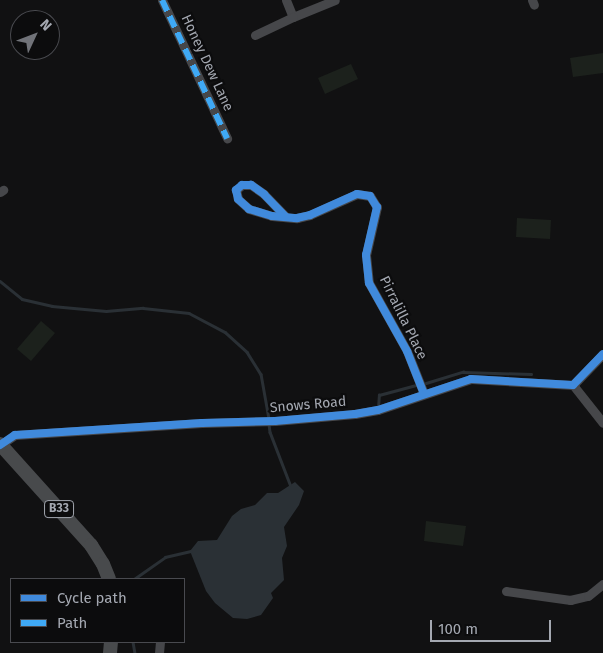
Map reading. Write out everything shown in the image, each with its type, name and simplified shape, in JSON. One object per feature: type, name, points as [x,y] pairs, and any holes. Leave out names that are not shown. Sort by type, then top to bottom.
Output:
[{"type":"main road","name":"B33","points":[[0,445],[91,545],[103,564],[108,578]]},
{"type":"street","name":"Honey Dew Lane","points":[[162,0],[227,138]]},
{"type":"street","points":[[286,0],[293,17]]},
{"type":"street","points":[[255,35],[335,0]]},
{"type":"street","name":"Pirralilla Place","points":[[285,216],[264,194],[251,185],[242,185],[236,190],[238,199],[249,208],[266,215],[297,218],[310,215],[357,194],[370,196],[377,207],[366,255],[369,283],[407,351],[424,394]]},
{"type":"street","points":[[603,354],[573,385],[603,423]]},
{"type":"street","name":"Snows Road","points":[[0,445],[15,435],[275,421],[378,410],[471,379],[573,385]]},
{"type":"street","points":[[506,591],[570,600],[588,596],[603,584]]},
{"type":"shaded area","points":[[603,53],[603,73],[573,77],[570,58]]},
{"type":"shaded area","points":[[351,64],[358,79],[325,94],[318,78]]},
{"type":"shaded area","points":[[517,218],[551,220],[550,239],[516,237]]},
{"type":"shaded area","points":[[41,321],[55,333],[31,361],[17,349]]},
{"type":"shaded area","points":[[295,482],[304,491],[299,505],[284,527],[287,546],[282,558],[284,580],[271,593],[273,598],[261,615],[247,619],[233,618],[215,603],[206,591],[190,551],[198,541],[217,540],[232,516],[241,509],[255,505],[267,493],[278,493]]},
{"type":"shaded area","points":[[426,521],[466,526],[463,546],[424,541]]},
{"type":"waterway","points":[[0,281],[22,299],[52,306],[106,311],[143,308],[189,313],[225,332],[247,352],[261,374],[269,419]]},
{"type":"waterway","points":[[426,383],[463,372],[531,374]]},
{"type":"waterway","points":[[378,408],[379,395],[416,385]]},
{"type":"waterway","points":[[269,424],[270,432],[290,484]]},
{"type":"waterway","points":[[135,578],[165,557],[190,551]]},
{"type":"waterway","points":[[133,643],[135,653]]},
{"type":"marked path","points":[[162,0],[227,138]]},
{"type":"cycle path","points":[[285,216],[264,194],[251,185],[242,185],[236,190],[238,199],[249,209],[272,216],[297,218],[310,215],[357,194],[370,196],[377,207],[366,255],[369,283],[407,351],[424,394]]},
{"type":"cycle path","points":[[0,445],[15,435],[202,423],[275,421],[355,414],[378,410],[471,379],[573,385],[603,354]]}]
